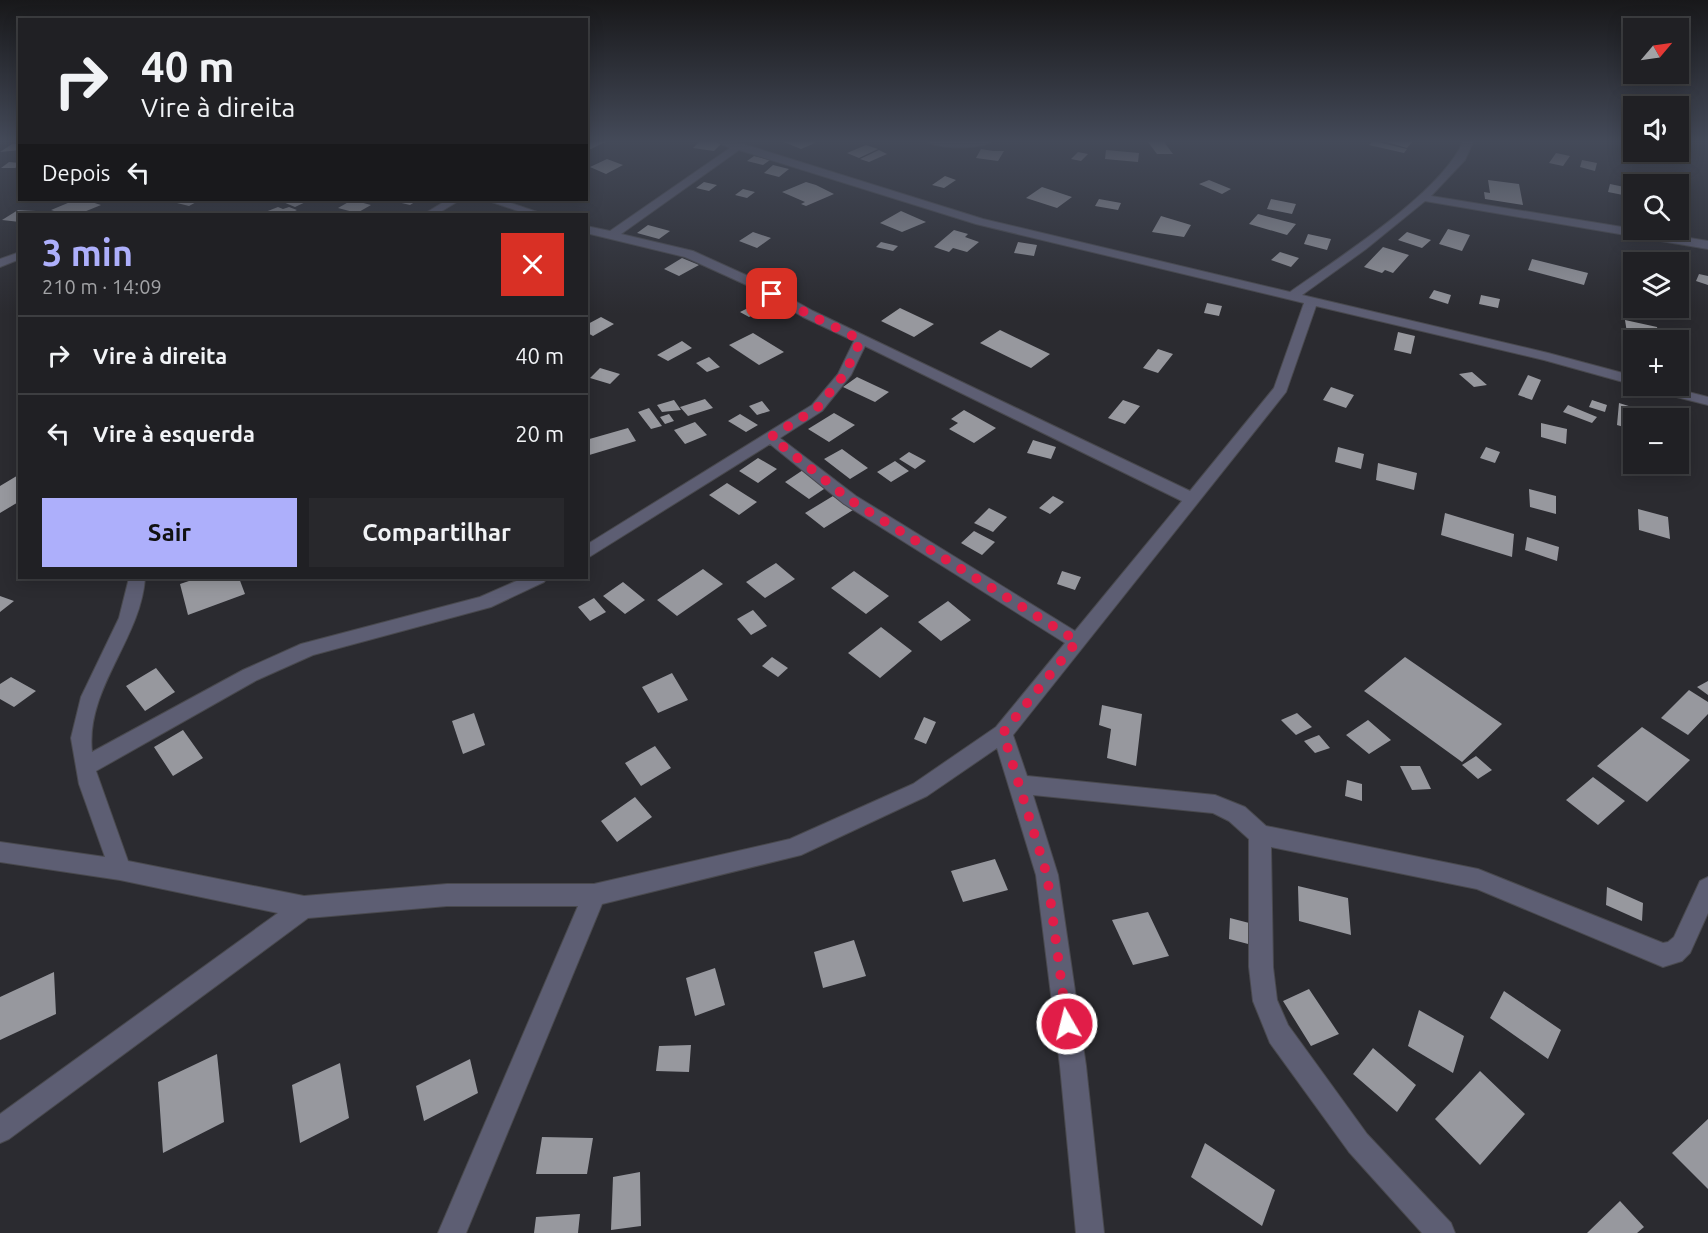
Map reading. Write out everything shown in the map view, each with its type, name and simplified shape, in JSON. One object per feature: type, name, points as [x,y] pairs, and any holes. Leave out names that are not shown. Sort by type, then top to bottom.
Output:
[{"type":"street","points":[[611,236],[663,200]]},
{"type":"street","points":[[909,200],[980,222],[1548,357],[1623,378]]},
{"type":"street","points":[[0,852],[120,870],[304,907],[447,895],[594,895],[793,848],[920,790],[1003,733],[1281,390],[1301,298],[1423,200]]},
{"type":"street","points":[[1434,200],[1708,245]]},
{"type":"street","points":[[432,213],[452,201]]},
{"type":"street","points":[[495,201],[534,213]]},
{"type":"street","points":[[588,230],[689,254],[755,284],[861,340],[1192,499]]},
{"type":"street","points":[[0,263],[18,256]]},
{"type":"street","points":[[588,552],[817,408],[844,375],[861,340]]},
{"type":"street","points":[[1686,396],[1708,402]]},
{"type":"street","points":[[771,437],[850,500],[1077,641]]},
{"type":"street","points":[[120,870],[86,766],[81,740],[85,712],[132,604],[136,579]]},
{"type":"street","points":[[86,766],[250,675],[308,649],[484,602],[536,579]]},
{"type":"street","points":[[1003,733],[1047,875],[1073,1066],[1090,1233]]},
{"type":"street","points":[[1018,784],[1215,804],[1237,814],[1260,835],[1478,879],[1663,955],[1674,953],[1682,945],[1708,888]]},
{"type":"street","points":[[1260,835],[1261,967],[1265,1001],[1279,1034],[1358,1143],[1442,1233]]},
{"type":"street","points":[[452,1233],[594,895]]},
{"type":"street","points":[[0,1130],[304,907]]},
{"type":"building","points":[[799,200],[821,200],[806,206],[801,204],[805,202]]},
{"type":"building","points":[[1031,200],[1069,200],[1057,208]]},
{"type":"building","points":[[1099,200],[1121,203],[1118,210],[1095,206]]},
{"type":"building","points":[[1271,200],[1296,204],[1292,214],[1267,209]]},
{"type":"building","points":[[1488,200],[1522,200],[1523,205]]},
{"type":"building","points":[[73,201],[88,201],[101,205],[81,213],[60,213],[51,210]]},
{"type":"building","points":[[176,201],[198,201],[189,206],[173,202]]},
{"type":"building","points":[[286,201],[308,201],[295,207],[283,202]]},
{"type":"building","points":[[350,201],[371,205],[357,213],[338,208]]},
{"type":"building","points":[[393,201],[416,201],[410,205]]},
{"type":"building","points":[[278,207],[297,210],[291,213],[263,213]]},
{"type":"building","points":[[18,210],[36,211],[18,213],[18,222],[2,220]]},
{"type":"building","points":[[901,211],[926,222],[902,232],[880,223]]},
{"type":"building","points":[[1258,214],[1296,224],[1287,235],[1249,224]]},
{"type":"building","points":[[1161,216],[1191,225],[1184,237],[1152,232]]},
{"type":"building","points":[[648,225],[670,231],[659,239],[637,233]]},
{"type":"building","points":[[1448,229],[1470,235],[1462,251],[1439,244]]},
{"type":"building","points":[[954,230],[968,234],[965,237],[979,242],[967,252],[953,248],[949,252],[934,247]]},
{"type":"building","points":[[753,232],[771,238],[757,248],[739,241]]},
{"type":"building","points":[[1407,232],[1431,240],[1422,248],[1398,240]]},
{"type":"building","points":[[1308,234],[1331,239],[1327,250],[1304,244]]},
{"type":"building","points":[[881,242],[898,246],[893,251],[876,247]]},
{"type":"building","points":[[1018,242],[1037,245],[1034,256],[1014,253]]},
{"type":"building","points":[[1383,247],[1409,255],[1393,273],[1385,270],[1382,273],[1364,267]]},
{"type":"building","points":[[1280,252],[1299,258],[1291,267],[1271,260]]},
{"type":"building","points":[[682,258],[699,265],[679,276],[664,269]]},
{"type":"building","points":[[1532,259],[1588,273],[1584,285],[1528,270]]},
{"type":"building","points":[[1699,274],[1708,276],[1708,285],[1696,281]]},
{"type":"building","points":[[1434,290],[1451,295],[1448,304],[1429,298]]},
{"type":"building","points":[[1481,295],[1500,299],[1498,308],[1479,304]]},
{"type":"building","points":[[758,303],[767,308],[749,317],[740,312]]},
{"type":"building","points":[[1207,303],[1222,306],[1219,316],[1204,313]]},
{"type":"building","points":[[900,308],[934,324],[914,337],[881,321]]},
{"type":"building","points":[[601,317],[614,324],[593,336],[588,333],[588,324]]},
{"type":"building","points":[[1625,320],[1657,327],[1658,330],[1627,330]]},
{"type":"building","points":[[1000,330],[1050,354],[1031,368],[980,343]]},
{"type":"building","points":[[1398,332],[1415,336],[1411,354],[1394,350]]},
{"type":"building","points":[[753,333],[784,352],[759,365],[729,345]]},
{"type":"building","points":[[682,341],[692,348],[668,361],[657,355]]},
{"type":"building","points":[[1158,349],[1173,354],[1158,373],[1143,368]]},
{"type":"building","points":[[709,357],[720,367],[707,372],[696,363]]},
{"type":"building","points":[[600,368],[620,374],[610,384],[590,378]]},
{"type":"building","points":[[1472,372],[1487,385],[1474,387],[1459,374]]},
{"type":"building","points":[[1528,375],[1541,380],[1532,400],[1518,395]]},
{"type":"building","points":[[857,377],[889,392],[875,402],[843,387]]},
{"type":"building","points":[[1331,387],[1354,395],[1346,408],[1323,400]]},
{"type":"building","points":[[705,399],[713,408],[688,416],[680,407]]},
{"type":"building","points":[[674,400],[681,410],[662,412],[657,405]]},
{"type":"building","points":[[1123,400],[1140,406],[1125,424],[1108,418]]},
{"type":"building","points":[[1592,400],[1607,405],[1605,412],[1589,407]]},
{"type":"building","points":[[762,401],[770,411],[757,415],[749,406]]},
{"type":"building","points":[[1619,403],[1635,408],[1623,408],[1623,427],[1617,425]]},
{"type":"building","points":[[1568,405],[1597,417],[1592,423],[1563,412]]},
{"type":"building","points":[[649,408],[662,426],[651,429],[638,412]]},
{"type":"building","points":[[964,410],[996,428],[974,443],[949,429],[958,423],[951,419]]},
{"type":"building","points":[[834,413],[855,425],[829,442],[808,429]]},
{"type":"building","points":[[669,414],[674,421],[665,424],[660,417]]},
{"type":"building","points":[[740,414],[758,425],[746,432],[728,421]]},
{"type":"building","points":[[695,422],[707,435],[685,444],[674,430]]},
{"type":"building","points":[[1541,423],[1567,429],[1566,444],[1541,437]]},
{"type":"building","points":[[628,428],[636,441],[588,455],[588,439]]},
{"type":"building","points":[[1033,440],[1056,447],[1051,459],[1027,453]]},
{"type":"building","points":[[1338,447],[1364,454],[1361,469],[1335,462]]},
{"type":"building","points":[[1486,447],[1500,452],[1495,463],[1480,458]]},
{"type":"building","points":[[842,449],[868,468],[850,479],[824,459]]},
{"type":"building","points":[[909,452],[926,461],[915,469],[899,459]]},
{"type":"building","points":[[758,458],[777,469],[758,483],[739,471]]},
{"type":"building","points":[[895,461],[909,471],[891,482],[877,472]]},
{"type":"building","points":[[1378,463],[1417,473],[1414,490],[1376,480]]},
{"type":"building","points":[[803,470],[827,487],[809,499],[785,482]]},
{"type":"building","points":[[18,475],[18,502],[0,513],[0,486]]},
{"type":"building","points":[[727,483],[757,502],[739,515],[709,495]]},
{"type":"building","points":[[1529,489],[1556,496],[1556,514],[1530,507]]},
{"type":"building","points":[[833,496],[853,510],[824,528],[805,513]]},
{"type":"building","points":[[1053,496],[1064,502],[1050,514],[1039,508]]},
{"type":"building","points":[[989,508],[1007,517],[993,532],[974,523]]},
{"type":"building","points":[[1638,509],[1668,517],[1670,539],[1639,530]]},
{"type":"building","points":[[1445,513],[1514,534],[1512,557],[1441,535]]},
{"type":"building","points":[[974,531],[995,542],[982,555],[961,543]]},
{"type":"building","points":[[1527,537],[1559,547],[1557,561],[1525,550]]},
{"type":"building","points":[[776,563],[795,579],[765,598],[746,582]]},
{"type":"building","points":[[703,569],[723,584],[677,616],[657,600]]},
{"type":"building","points":[[854,571],[889,596],[866,614],[831,588]]},
{"type":"building","points":[[1062,571],[1081,577],[1075,590],[1057,584]]},
{"type":"building","points":[[195,579],[239,579],[245,594],[188,615],[180,584]]},
{"type":"building","points":[[623,582],[645,600],[625,614],[603,596]]},
{"type":"building","points":[[0,596],[14,601],[0,612]]},
{"type":"building","points":[[594,598],[606,612],[590,621],[578,607]]},
{"type":"building","points":[[948,601],[971,620],[941,641],[918,622]]},
{"type":"building","points":[[753,610],[767,626],[751,635],[737,619]]},
{"type":"building","points":[[881,627],[912,651],[880,678],[848,653]]},
{"type":"building","points":[[772,657],[788,668],[778,677],[762,666]]},
{"type":"building","points":[[1405,657],[1502,724],[1462,762],[1364,691]]},
{"type":"building","points":[[156,668],[175,692],[145,711],[126,686]]},
{"type":"building","points":[[672,673],[688,700],[658,713],[642,687]]},
{"type":"building","points":[[11,677],[36,691],[14,707],[0,699],[0,684]]},
{"type":"building","points":[[1708,681],[1708,695],[1697,687]]},
{"type":"building","points":[[1689,690],[1708,702],[1708,714],[1688,735],[1661,718]]},
{"type":"building","points":[[1102,705],[1142,714],[1136,766],[1107,758],[1111,729],[1099,725]]},
{"type":"building","points":[[474,713],[485,745],[463,754],[452,721]]},
{"type":"building","points":[[1297,713],[1312,727],[1296,735],[1281,720]]},
{"type":"building","points":[[924,717],[936,722],[926,744],[914,739]]},
{"type":"building","points":[[1368,720],[1391,740],[1369,754],[1346,735]]},
{"type":"building","points":[[1642,727],[1690,760],[1647,802],[1597,766]]},
{"type":"building","points":[[183,730],[203,758],[173,776],[154,747]]},
{"type":"building","points":[[1319,735],[1330,748],[1315,753],[1304,741]]},
{"type":"building","points":[[655,746],[671,768],[641,786],[625,763]]},
{"type":"building","points":[[1476,756],[1492,770],[1478,779],[1462,765]]},
{"type":"building","points":[[1400,766],[1420,766],[1431,789],[1412,790]]},
{"type":"building","points":[[1593,777],[1625,801],[1598,825],[1566,800]]},
{"type":"building","points":[[1347,780],[1362,784],[1362,801],[1345,796]]},
{"type":"building","points":[[635,797],[652,817],[617,842],[601,821]]},
{"type":"building","points":[[995,859],[1008,890],[963,902],[951,871]]},
{"type":"building","points":[[1298,886],[1348,898],[1351,935],[1299,921]]},
{"type":"building","points":[[1607,887],[1643,903],[1642,921],[1606,905]]},
{"type":"building","points":[[1148,912],[1169,956],[1133,965],[1112,920]]},
{"type":"building","points":[[1230,918],[1253,924],[1252,945],[1229,939]]},
{"type":"building","points":[[854,940],[866,976],[823,988],[814,952]]},
{"type":"building","points":[[715,968],[725,1005],[695,1016],[686,978]]},
{"type":"building","points":[[54,972],[56,1014],[0,1040],[0,997]]},
{"type":"building","points":[[1309,989],[1339,1034],[1311,1046],[1283,1001]]},
{"type":"building","points":[[1504,991],[1561,1030],[1548,1059],[1490,1018]]},
{"type":"building","points":[[1419,1010],[1464,1036],[1453,1073],[1408,1046]]},
{"type":"building","points":[[691,1045],[689,1072],[656,1071],[659,1046]]},
{"type":"building","points":[[1373,1048],[1416,1085],[1397,1112],[1353,1074]]},
{"type":"building","points":[[217,1054],[224,1122],[163,1153],[158,1082]]},
{"type":"building","points":[[470,1059],[478,1093],[424,1121],[416,1086]]},
{"type":"building","points":[[340,1063],[349,1118],[300,1143],[292,1085]]},
{"type":"building","points":[[1480,1071],[1525,1114],[1480,1165],[1435,1119]]},
{"type":"building","points":[[1708,1119],[1708,1189],[1672,1153]]},
{"type":"building","points":[[542,1137],[593,1138],[587,1174],[536,1174]]},
{"type":"building","points":[[1205,1143],[1275,1190],[1262,1226],[1191,1177]]},
{"type":"building","points":[[640,1172],[641,1226],[611,1230],[613,1177]]},
{"type":"building","points":[[1620,1201],[1644,1227],[1637,1233],[1587,1233]]},
{"type":"building","points":[[580,1214],[578,1233],[534,1233],[536,1217]]},
{"type":"route","points":[[772,294],[861,340],[844,375],[817,408],[771,437],[850,500],[1077,641],[1003,733],[1047,875],[1067,1024]]}]
